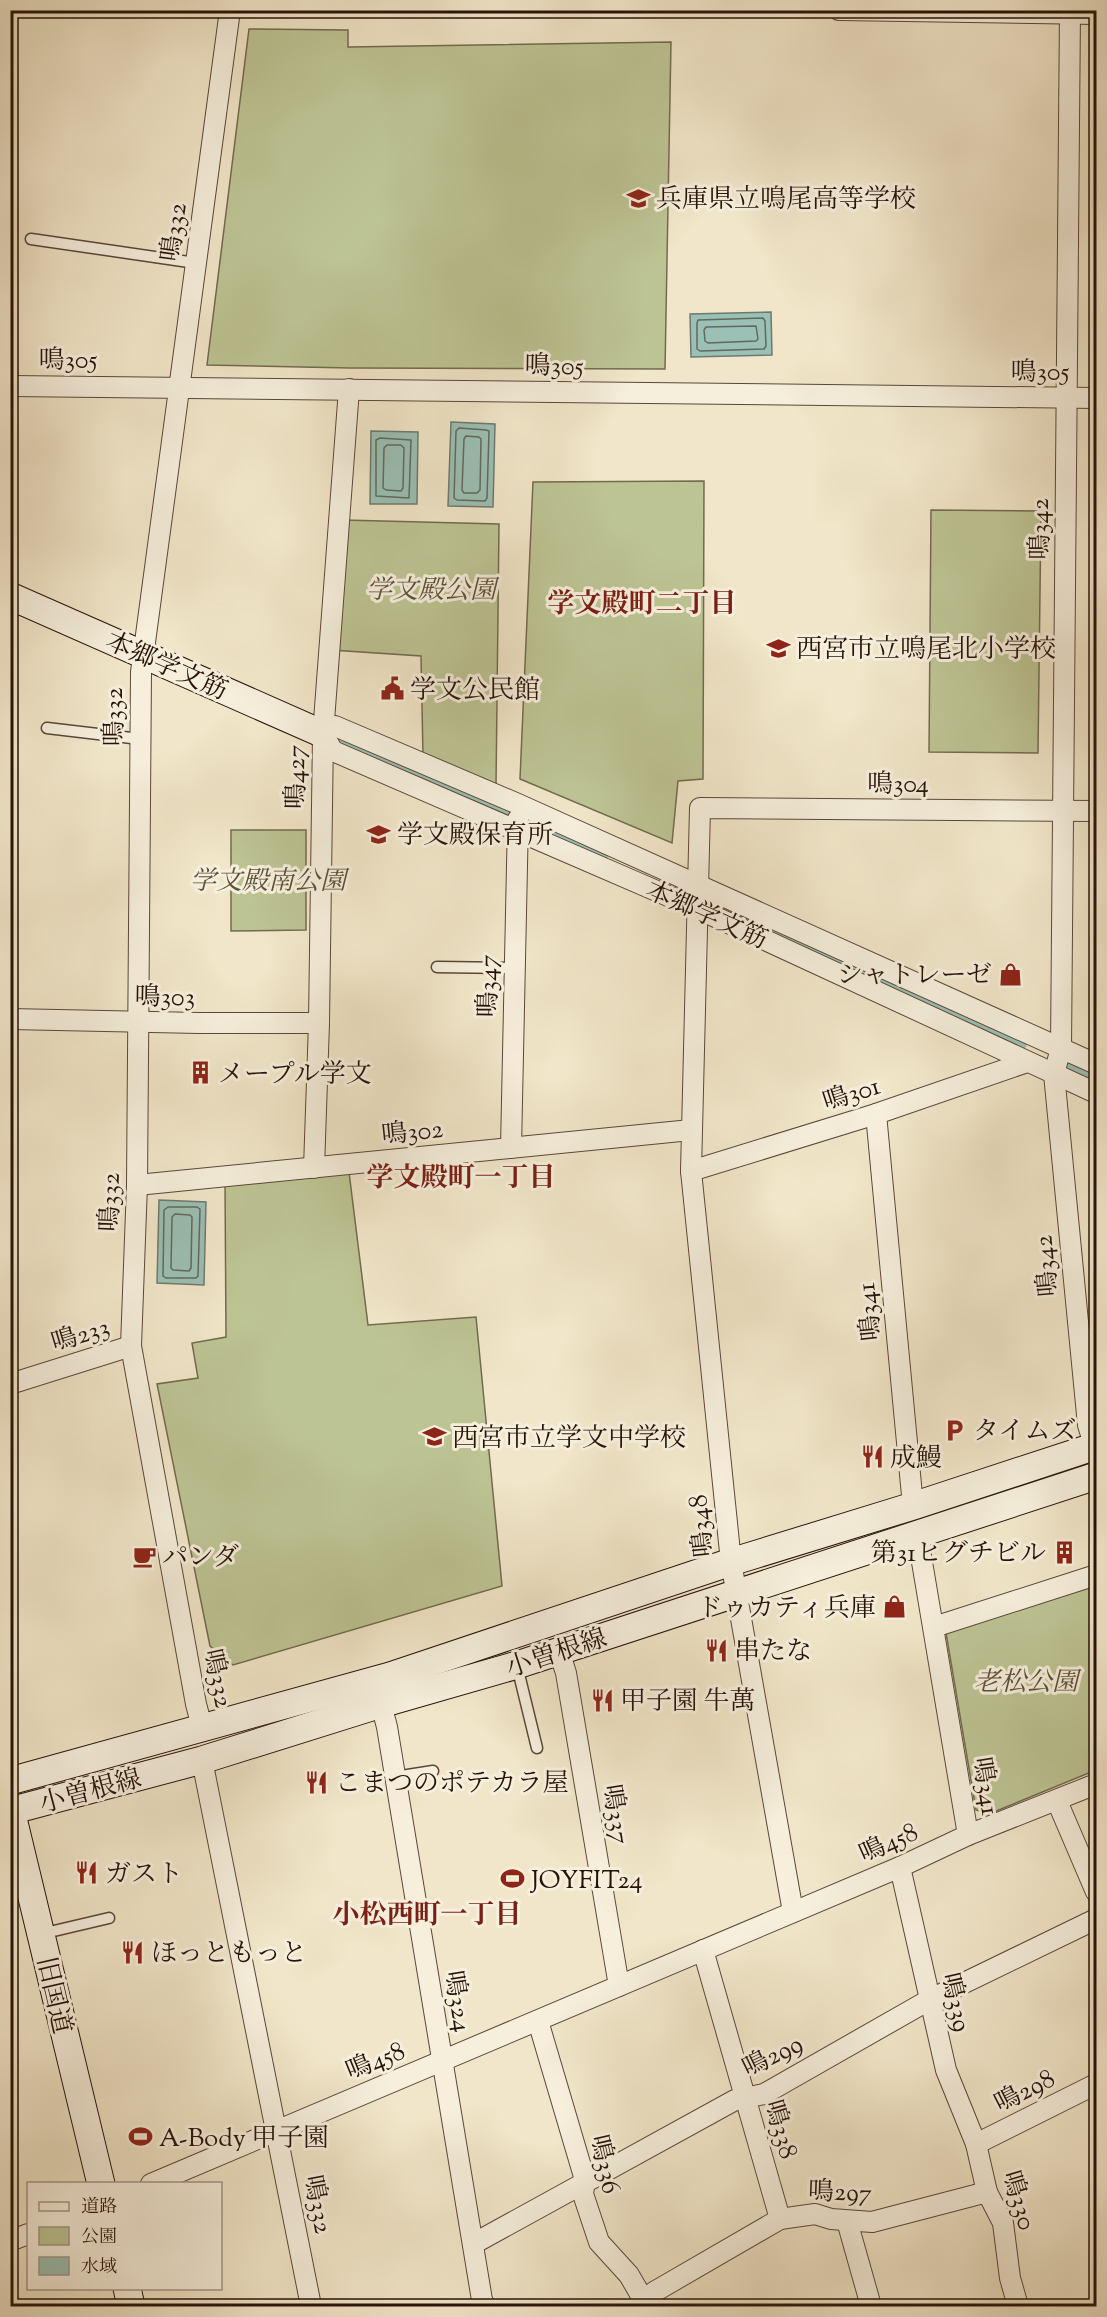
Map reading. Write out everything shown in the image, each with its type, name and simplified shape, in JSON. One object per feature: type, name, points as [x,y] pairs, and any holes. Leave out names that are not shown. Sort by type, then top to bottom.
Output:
[{"type":"street","name":"鳴332","points":[[202,1727],[195,1704],[132,1346],[137,1185],[140,739],[142,655],[230,10]]},
{"type":"street","points":[[839,10],[1096,14]]},
{"type":"street","name":"鳴342","points":[[1070,12],[1064,811],[1060,1048],[1054,1074],[1088,1425],[1096,1448]]},
{"type":"street","name":"鳴305","points":[[10,386],[1096,398]]},
{"type":"street","name":"鳴427","points":[[314,1168],[319,1023],[323,734],[349,389]]},
{"type":"street","name":"本郷学文筋","points":[[10,596],[323,734],[333,751],[518,818],[698,897],[1096,1064]]},
{"type":"street","name":"鳴304","points":[[699,808],[1096,811]]},
{"type":"street","name":"鳴348","points":[[699,808],[692,1171],[731,1562],[793,1912]]},
{"type":"street","name":"鳴347","points":[[511,1148],[518,818]]},
{"type":"street","name":"本郷学文筋","points":[[698,897],[1027,1062],[1096,1093]]},
{"type":"street","name":"鳴303","points":[[10,1019],[319,1023]]},
{"type":"street","name":"鳴301","points":[[692,1171],[876,1114],[1027,1062]]},
{"type":"street","name":"鳴341","points":[[876,1114],[914,1506]]},
{"type":"street","name":"鳴302","points":[[137,1185],[691,1130]]},
{"type":"street","name":"鳴233","points":[[10,1384],[132,1346]]},
{"type":"street","name":"小曽根線","points":[[10,1781],[390,1676],[731,1562],[1096,1448]]},
{"type":"street","name":"小曽根線","points":[[11,1809],[202,1760],[381,1704],[517,1665],[1096,1476]]},
{"type":"street","name":"鳴341","points":[[919,1533],[968,1835]]},
{"type":"street","points":[[934,1627],[1096,1575]]},
{"type":"street","name":"鳴337","points":[[560,1651],[566,1673],[619,1986]]},
{"type":"street","name":"鳴324","points":[[381,1704],[485,2307]]},
{"type":"street","name":"鳴332","points":[[202,1760],[311,2307]]},
{"type":"street","name":"鳴458","points":[[156,2182],[900,1867],[968,1835],[1096,1784]]},
{"type":"street","points":[[1057,1801],[1096,1892]]},
{"type":"street","name":"旧国道","points":[[11,1809],[101,2182]]},
{"type":"street","name":"鳴339","points":[[900,1867],[946,2070],[976,2144]]},
{"type":"street","name":"鳴299","points":[[473,2244],[585,2180],[735,2100],[764,2094],[929,2000],[1096,1919]]},
{"type":"street","name":"鳴338","points":[[702,1950],[780,2219]]},
{"type":"street","name":"鳴336","points":[[538,2021],[585,2180],[583,2194],[599,2242],[629,2275],[645,2306]]},
{"type":"street","name":"鳴298","points":[[976,2144],[1096,2084]]},
{"type":"street","name":"鳴330","points":[[976,2144],[987,2192],[1004,2223],[1010,2278],[1018,2307]]},
{"type":"street","name":"鳴297","points":[[645,2306],[654,2292],[780,2219],[814,2214],[831,2220],[872,2222],[987,2192]]},
{"type":"street","points":[[847,2221],[871,2307]]},
{"type":"street","points":[[10,2241],[27,2234]]},
{"type":"street","points":[[127,2290],[131,2307]]},
{"type":"lane","points":[[32,239],[196,263]]},
{"type":"lane","points":[[47,728],[140,739]]},
{"type":"lane","points":[[437,967],[515,968]]},
{"type":"lane","points":[[517,1665],[537,1748]]},
{"type":"lane","points":[[395,1777],[433,1771]]},
{"type":"lane","points":[[41,1935],[110,1918]]},
{"type":"green space","points":[[249,29],[348,30],[348,47],[671,42],[665,369],[207,365]]},
{"type":"green space","points":[[704,481],[703,779],[678,781],[672,843],[520,779],[533,482]]},
{"type":"green space","points":[[931,510],[1041,511],[1038,753],[929,752]]},
{"type":"green space","name":"学文殿公園","points":[[343,520],[499,524],[496,786],[423,756],[421,656],[331,650]]},
{"type":"green space","name":"学文殿南公園","points":[[231,830],[306,830],[306,930],[231,931]]},
{"type":"green space","points":[[349,1172],[368,1325],[476,1317],[502,1586],[233,1665],[210,1646],[157,1384],[198,1378],[192,1343],[226,1337],[225,1181]]},
{"type":"green space","name":"老松公園","points":[[1096,1583],[1096,1770],[989,1814],[976,1810],[946,1633]]},
{"type":"water","points":[[771,312],[772,355],[691,357],[690,314]]},
{"type":"water","points":[[451,422],[495,424],[493,507],[448,506]]},
{"type":"water","points":[[371,431],[418,432],[417,504],[370,504]]},
{"type":"water","points":[[159,1200],[206,1202],[204,1285],[157,1283]]},
{"type":"waterway","points":[[338,740],[589,851]]},
{"type":"waterway","points":[[748,922],[1008,1038]]},
{"type":"waterway","points":[[1078,1069],[1096,1077]]},
{"type":"place","name":"兵庫県立鳴尾高等学校","points":[[638,198]]},
{"type":"place","name":"西宮市立鳴尾北小学校","points":[[778,648]]},
{"type":"place","name":"学文公民館","points":[[392,689]]},
{"type":"place","name":"学文殿保育所","points":[[379,834]]},
{"type":"place","name":"シャトレーゼ","points":[[1010,974]]},
{"type":"place","name":"メープル学文","points":[[200,1073]]},
{"type":"place","name":"タイムズ","points":[[955,1430]]},
{"type":"place","name":"西宮市立学文中学校","points":[[434,1437]]},
{"type":"place","name":"成鰻","points":[[872,1457]]},
{"type":"place","name":"第31ヒグチビル","points":[[1064,1552]]},
{"type":"place","name":"パンダ","points":[[144,1556]]},
{"type":"place","name":"ドゥカティ兵庫","points":[[894,1607]]},
{"type":"place","name":"串たな","points":[[716,1650]]},
{"type":"place","name":"甲子園 牛萬","points":[[602,1700]]},
{"type":"place","name":"こまつのポテカラ屋","points":[[317,1782]]},
{"type":"place","name":"ガスト","points":[[87,1873]]},
{"type":"place","name":"JOYFIT24","points":[[513,1879]]},
{"type":"place","name":"ほっともっと","points":[[133,1952]]},
{"type":"place","name":"A-Body 甲子園","points":[[141,2137]]},
{"type":"district","name":"学文殿町二丁目","points":[[642,603]]},
{"type":"district","name":"学文殿町一丁目","points":[[461,1177]]},
{"type":"district","name":"小松西町一丁目","points":[[427,1914]]}]
